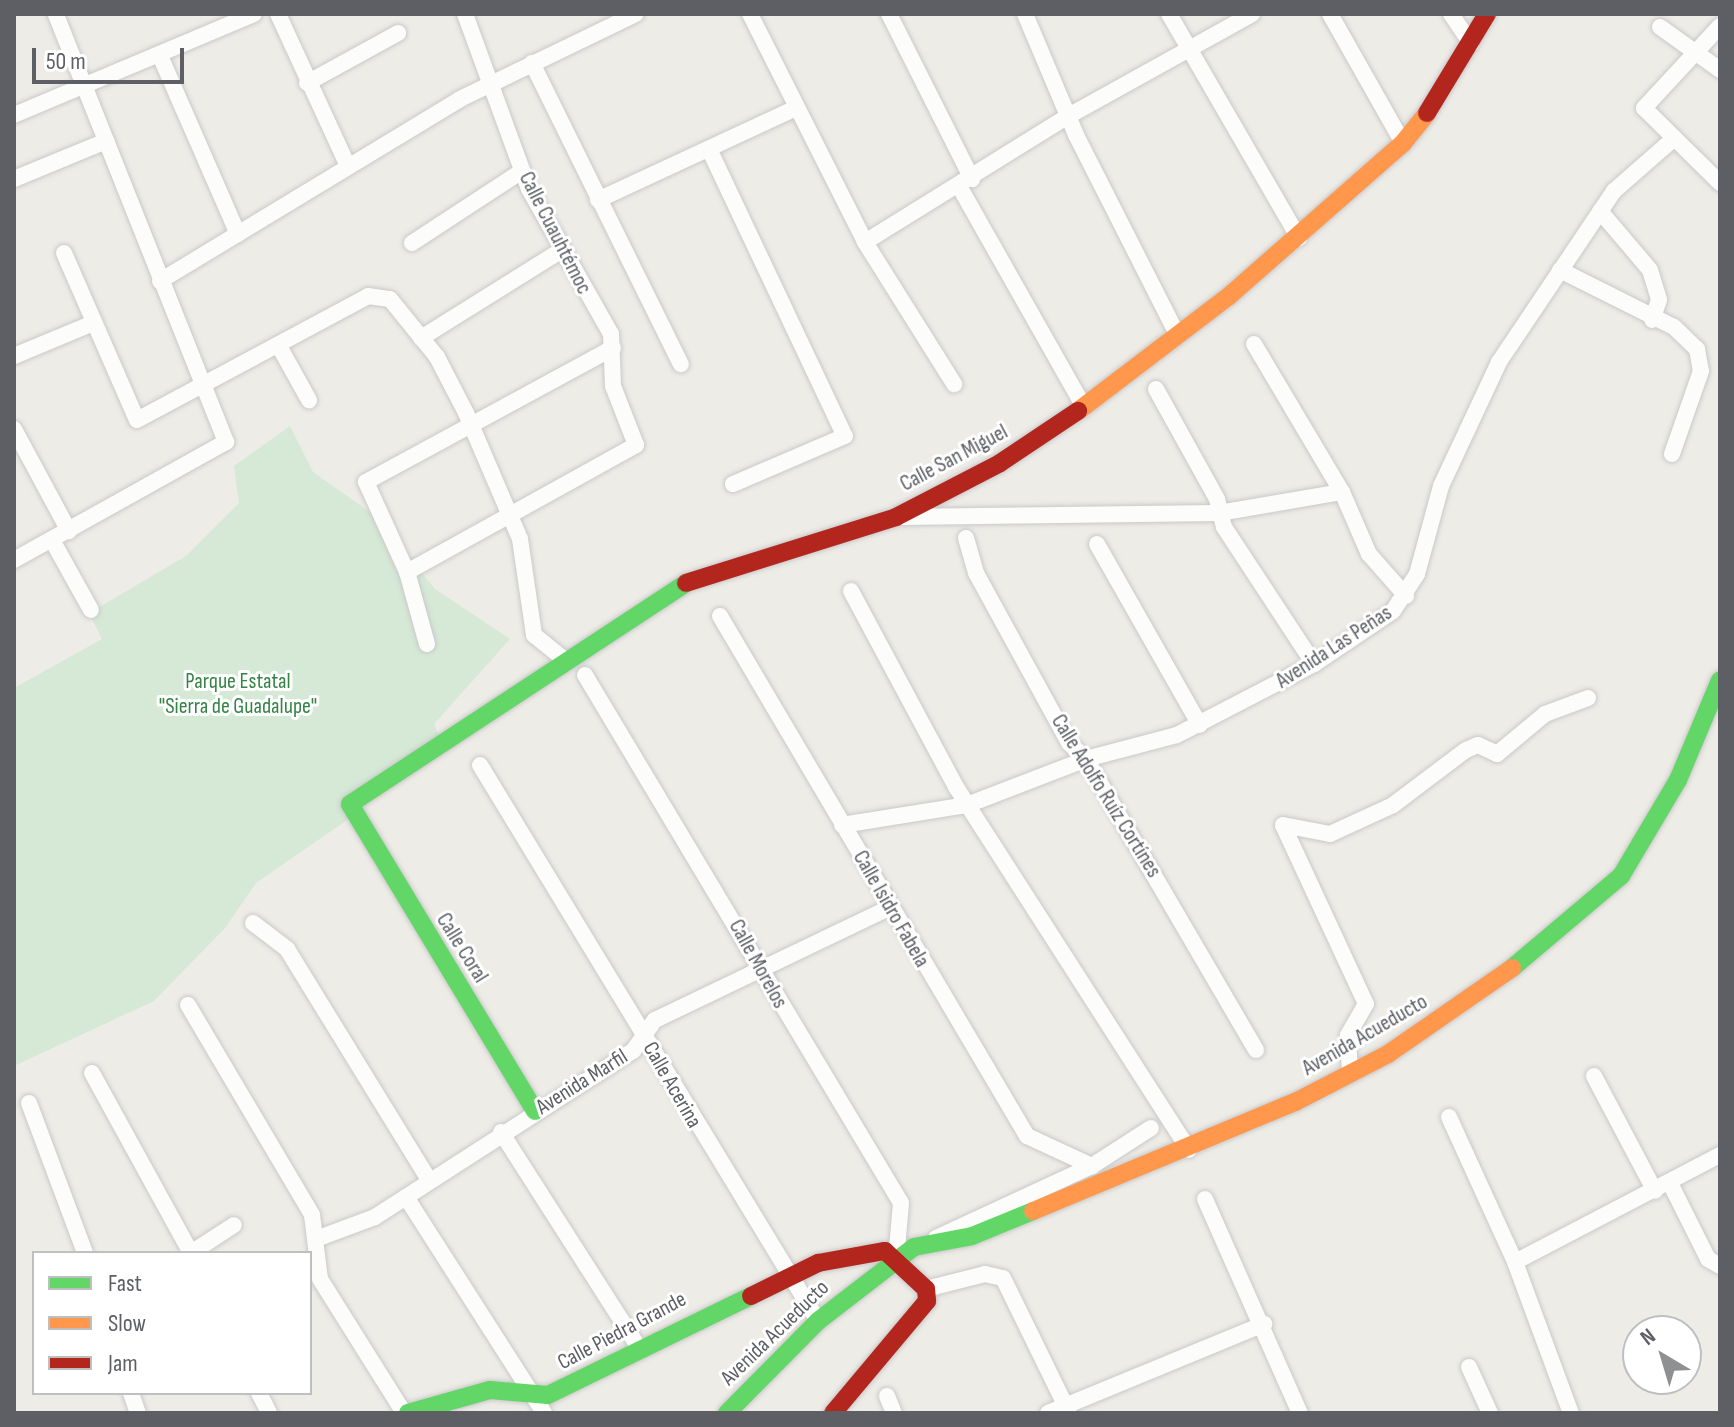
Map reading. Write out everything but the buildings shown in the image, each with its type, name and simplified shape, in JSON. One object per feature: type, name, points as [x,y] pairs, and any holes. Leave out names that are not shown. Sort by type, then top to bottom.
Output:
[{"type":"street","points":[[14,560],[226,442],[56,14]]},
{"type":"street","points":[[14,115],[161,58],[254,14]]},
{"type":"street","points":[[278,14],[307,83],[348,166]]},
{"type":"street","name":"Calle Cuauhtémoc","points":[[465,14],[522,171],[560,251],[605,321],[613,348],[613,386],[636,438],[634,449],[509,516]]},
{"type":"street","points":[[160,281],[491,83],[636,14]]},
{"type":"street","points":[[750,14],[865,242],[954,384]]},
{"type":"street","points":[[889,14],[965,182],[1084,407]]},
{"type":"street","points":[[1025,14],[1070,115],[1178,336]]},
{"type":"street","points":[[1169,14],[1299,238]]},
{"type":"street","points":[[865,242],[1070,115],[1190,52],[1252,14]]},
{"type":"street","points":[[1330,14],[1403,143]]},
{"type":"street","points":[[1451,14],[1471,44]]},
{"type":"street","name":"Calle San Miguel","points":[[349,810],[562,658],[683,584],[896,517],[1000,463],[1084,407],[1299,238],[1403,143],[1471,44],[1487,14]]},
{"type":"street","points":[[1717,173],[1672,140],[1644,108],[1692,51],[1720,26]]},
{"type":"street","points":[[1660,27],[1720,70]]},
{"type":"street","points":[[307,83],[398,33]]},
{"type":"street","points":[[161,58],[238,234]]},
{"type":"street","points":[[532,63],[681,364]]},
{"type":"street","points":[[598,200],[710,151],[796,108]]},
{"type":"street","name":"Avenida Las Peñas","points":[[842,825],[967,805],[1086,759],[1200,725],[1314,664],[1406,596],[1473,411],[1560,270],[1621,182],[1672,140]]},
{"type":"street","points":[[14,179],[106,141]]},
{"type":"street","points":[[710,151],[845,439],[733,484]]},
{"type":"street","points":[[412,243],[522,171]]},
{"type":"street","points":[[1600,211],[1650,270],[1659,300],[1652,320]]},
{"type":"street","points":[[421,338],[560,251]]},
{"type":"street","points":[[64,253],[91,324],[137,420],[205,388],[381,293],[421,338],[470,422],[527,559],[534,635],[562,658]]},
{"type":"street","points":[[1560,270],[1652,320],[1685,334],[1702,365],[1672,454]]},
{"type":"street","points":[[14,356],[91,324]]},
{"type":"street","points":[[1254,344],[1342,492],[1369,554],[1406,596]]},
{"type":"street","points":[[280,348],[309,400]]},
{"type":"street","points":[[427,644],[407,572],[366,482],[470,422],[613,348]]},
{"type":"street","points":[[1156,389],[1219,513],[1314,664]]},
{"type":"street","points":[[14,429],[69,531]]},
{"type":"street","points":[[896,517],[1219,513],[1342,492]]},
{"type":"street","points":[[407,572],[509,516]]},
{"type":"street","name":"Calle Adolfo Ruíz Cortínes","points":[[966,538],[976,573],[1074,751],[1086,759],[1256,1050]]},
{"type":"street","points":[[52,540],[91,610]]},
{"type":"street","points":[[1097,544],[1200,725]]},
{"type":"street","points":[[851,591],[967,805],[1189,1150]]},
{"type":"street","name":"Calle Isidro Fabela","points":[[720,616],[889,908],[1033,1143],[1092,1166]]},
{"type":"street","name":"Calle Morelos","points":[[585,675],[901,1203],[896,1260]]},
{"type":"street","name":"Avenida Acueducto","points":[[727,1413],[818,1321],[896,1260],[931,1240],[972,1236],[1189,1150],[1350,1074],[1491,986],[1621,876],[1678,780],[1720,680]]},
{"type":"street","points":[[1350,1074],[1345,1051],[1363,1017],[1362,992],[1283,825],[1330,834],[1393,805],[1466,750],[1478,745],[1497,754],[1545,714],[1588,698]]},
{"type":"street","name":"Calle Acerina","points":[[480,765],[787,1277],[818,1321]]},
{"type":"street","name":"Calle Coral","points":[[349,810],[535,1111]]},
{"type":"street","name":"Avenida Marfil","points":[[316,1239],[346,1232],[406,1197],[428,1178],[633,1051],[642,1033],[758,967],[889,908]]},
{"type":"street","points":[[253,923],[287,949],[428,1178]]},
{"type":"street","points":[[188,1005],[312,1215],[320,1279],[406,1413]]},
{"type":"street","points":[[92,1073],[190,1251]]},
{"type":"street","points":[[1594,1076],[1708,1259],[1720,1266]]},
{"type":"street","points":[[29,1103],[84,1251]]},
{"type":"street","points":[[1449,1117],[1515,1262],[1571,1413]]},
{"type":"street","points":[[931,1240],[1092,1166],[1151,1128]]},
{"type":"street","points":[[501,1132],[638,1346]]},
{"type":"street","points":[[1515,1262],[1720,1155]]},
{"type":"street","points":[[406,1197],[544,1413]]},
{"type":"street","points":[[1205,1199],[1264,1324],[1300,1413]]},
{"type":"street","points":[[194,1251],[234,1225]]},
{"type":"street","name":"Calle Piedra Grande","points":[[406,1413],[490,1390],[533,1396],[579,1382],[638,1346],[787,1277],[854,1252],[885,1251],[896,1260]]},
{"type":"street","points":[[896,1260],[926,1289]]},
{"type":"street","points":[[926,1289],[985,1274],[1003,1278],[1068,1409]]},
{"type":"street","points":[[833,1413],[924,1309],[926,1289]]},
{"type":"street","points":[[1048,1413],[1068,1409],[1264,1324]]},
{"type":"street","points":[[1469,1367],[1490,1413]]},
{"type":"street","points":[[260,1395],[269,1413]]},
{"type":"street","points":[[887,1396],[894,1413]]},
{"type":"green space","name":"Parque Estatal \"Sierra de Guadalupe\"","points":[[290,426],[313,472],[374,515],[435,589],[510,639],[434,724],[439,735],[350,818],[256,883],[225,928],[154,1001],[14,1066],[14,688],[102,639],[89,613],[186,556],[239,503],[234,466]]},
{"type":"traffic: fast","points":[[535,1111],[350,804],[686,583]]},
{"type":"traffic: fast","points":[[1512,968],[1621,876],[1678,780],[1720,680]]},
{"type":"traffic: fast","points":[[727,1413],[818,1321],[914,1247],[972,1236],[1033,1211]]},
{"type":"traffic: fast","points":[[408,1413],[490,1390],[548,1395],[751,1296]]},
{"type":"traffic: slow","points":[[1078,411],[1229,296],[1403,143],[1427,113]]},
{"type":"traffic: slow","points":[[1033,1211],[1295,1102],[1388,1054],[1512,968]]},
{"type":"traffic: jam","points":[[1427,113],[1487,14]]},
{"type":"traffic: jam","points":[[686,583],[896,517],[1000,463],[1078,411]]},
{"type":"traffic: jam","points":[[751,1296],[818,1263],[885,1251],[926,1289],[927,1301],[833,1413]]}]
